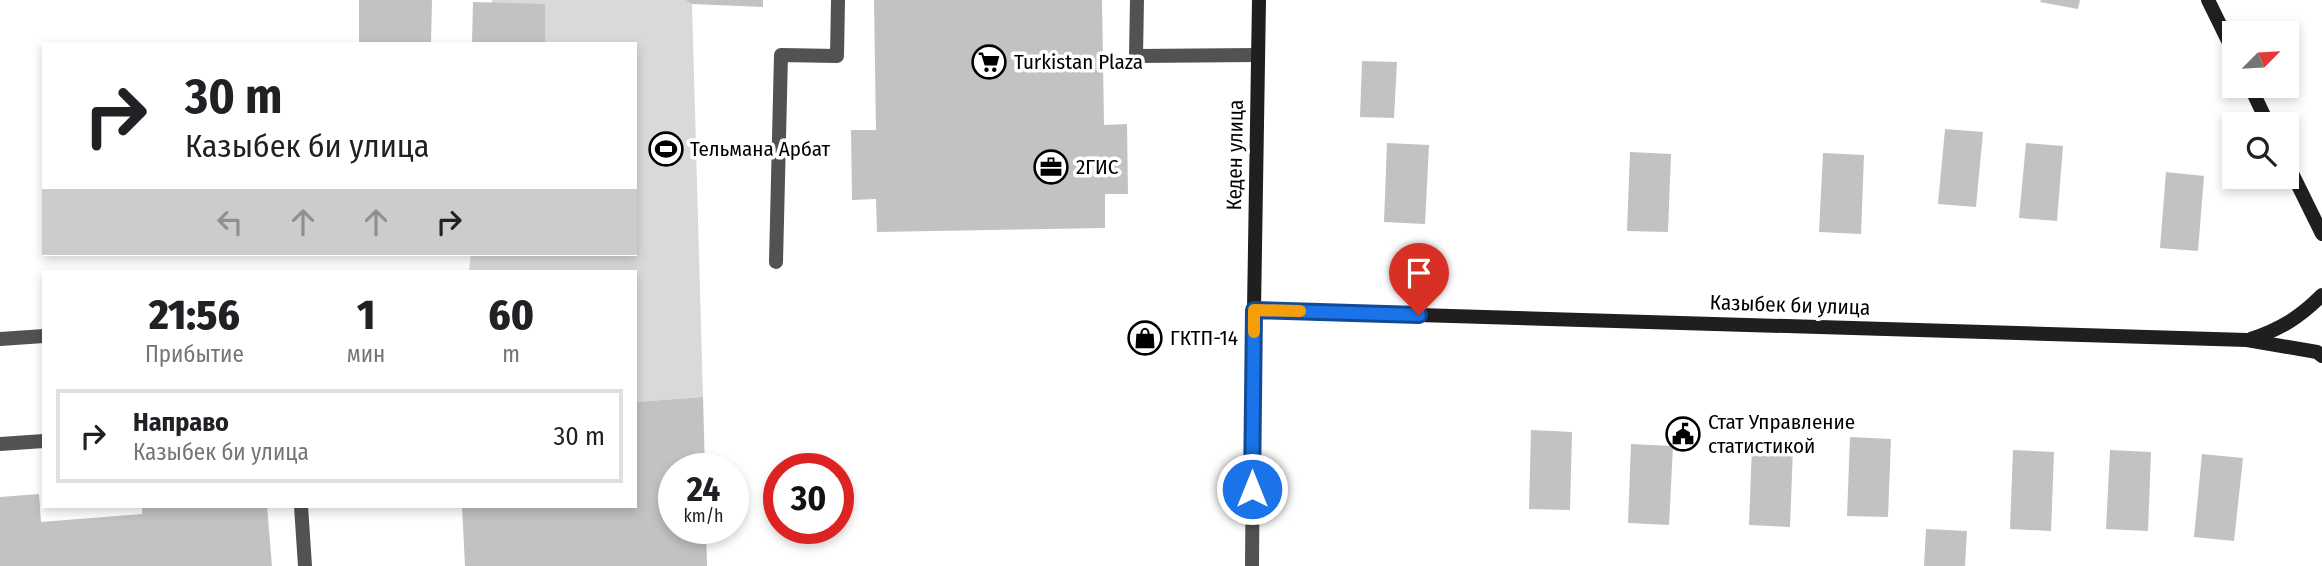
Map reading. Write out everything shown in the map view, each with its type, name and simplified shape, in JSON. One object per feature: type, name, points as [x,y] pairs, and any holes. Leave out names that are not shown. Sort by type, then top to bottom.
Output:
[{"type":"main road","name":"Кеден улица","points":[[1254,310],[1259,0]]},
{"type":"main road","points":[[2208,0],[2222,29]]},
{"type":"main road","points":[[2299,187],[2322,234]]},
{"type":"main road","points":[[2247,340],[2276,331],[2301,316],[2322,295]]},
{"type":"main road","name":"Казыбек би улица","points":[[1254,310],[2247,340],[2317,352],[2322,356]]},
{"type":"street","points":[[776,262],[781,55],[837,56],[838,0]]},
{"type":"street","points":[[1138,0],[1136,56],[1258,55]]},
{"type":"street","points":[[1252,566],[1254,310]]},
{"type":"street","points":[[0,339],[42,336]]},
{"type":"street","points":[[0,444],[42,441]]},
{"type":"street","points":[[301,508],[305,566]]},
{"type":"shaded area","name":"Тельмана Арбат","points":[[492,0],[685,0],[692,4],[703,397],[637,402],[637,270],[469,270],[471,256],[637,256],[637,42],[488,42]]},
{"type":"building","points":[[359,0],[432,0],[431,42],[359,42]]},
{"type":"building","points":[[685,0],[763,0],[763,7],[692,4]]},
{"type":"building","name":"Turkistan Plaza","points":[[874,0],[1102,0],[1104,125],[1127,124],[1128,194],[1105,194],[1105,228],[877,232],[876,199],[852,200],[851,130],[876,130]]},
{"type":"building","points":[[2080,0],[2078,9],[2040,2]]},
{"type":"building","points":[[473,2],[545,4],[545,42],[472,42]]},
{"type":"building","points":[[1362,61],[1397,62],[1394,118],[1360,117]]},
{"type":"building","points":[[1945,129],[1983,132],[1976,207],[1938,204]]},
{"type":"building","points":[[1387,143],[1429,145],[1425,224],[1384,222]]},
{"type":"building","points":[[2026,143],[2063,146],[2057,221],[2019,218]]},
{"type":"building","points":[[1630,152],[1671,154],[1668,232],[1627,231]]},
{"type":"building","points":[[1823,153],[1864,155],[1861,234],[1819,232]]},
{"type":"building","points":[[2166,172],[2204,176],[2198,251],[2160,248]]},
{"type":"building","points":[[703,397],[705,453],[658,453],[658,544],[706,544],[707,566],[465,566],[462,508],[637,508],[637,402]]},
{"type":"building","points":[[1531,430],[1572,432],[1570,510],[1529,509]]},
{"type":"building","points":[[1850,437],[1891,439],[1888,517],[1847,516]]},
{"type":"building","points":[[1631,444],[1673,446],[1669,525],[1628,523]]},
{"type":"building","points":[[1752,446],[1793,448],[1790,527],[1749,525]]},
{"type":"building","points":[[2013,450],[2054,452],[2051,531],[2010,529]]},
{"type":"building","points":[[2110,450],[2151,452],[2148,531],[2106,529]]},
{"type":"building","points":[[2202,454],[2243,458],[2234,541],[2194,537]]},
{"type":"building","points":[[39,494],[41,522],[142,514],[142,508],[267,508],[272,566],[0,566],[0,497]]},
{"type":"building","points":[[1926,529],[1967,531],[1965,566],[1924,566]]},
{"type":"slow traffic","points":[[1254,332],[1254,310],[1300,311]]},
{"type":"place","name":"Turkistan Plaza","points":[[989,62]]},
{"type":"place","name":"Тельмана Арбат","points":[[666,149]]},
{"type":"place","name":"2ГИС","points":[[1051,167]]},
{"type":"place","name":"ГКТП-14","points":[[1145,338]]},
{"type":"place","name":"Стат Управление статистикой","points":[[1683,434]]},
{"type":"route","points":[[1252,489],[1254,310],[1419,315]]}]
